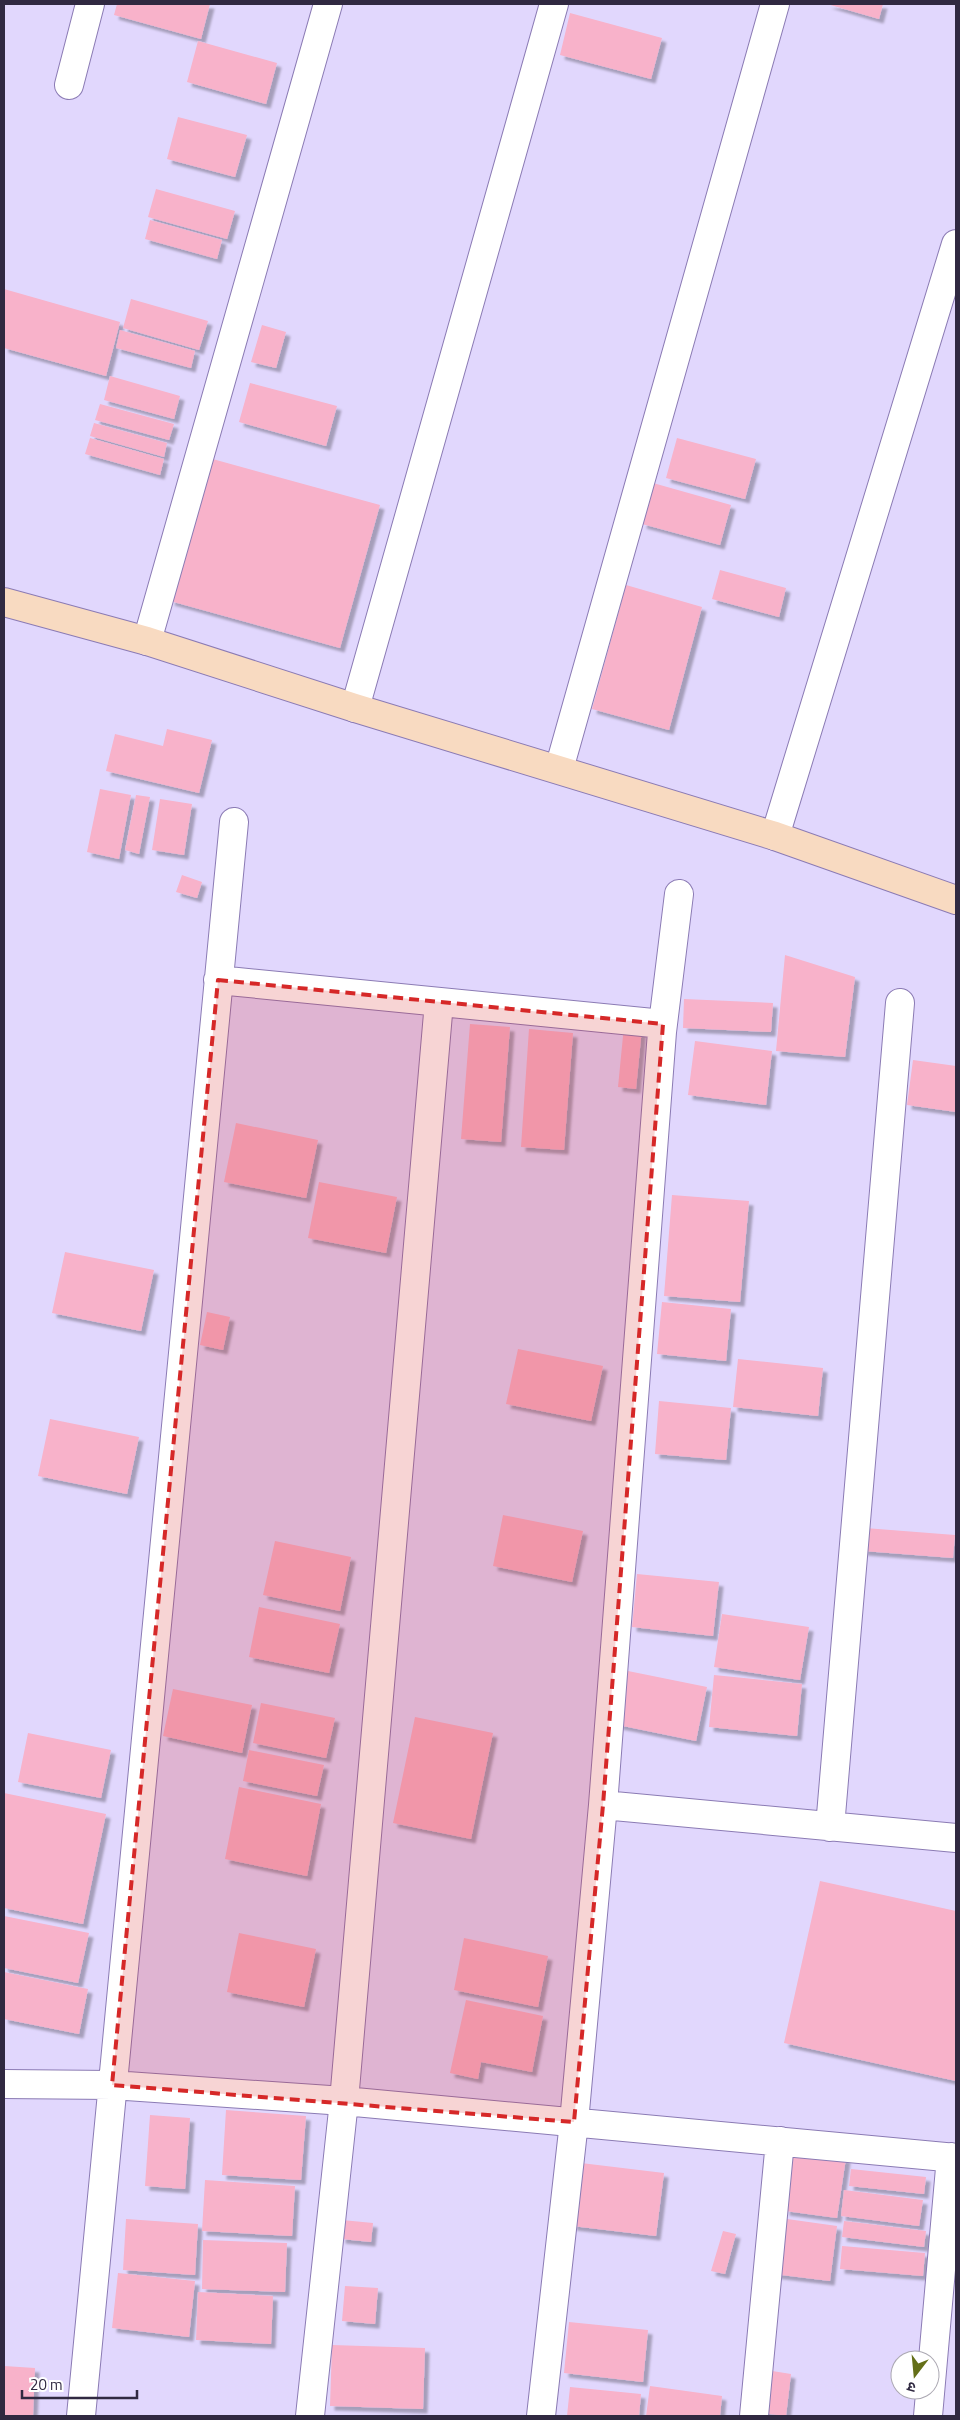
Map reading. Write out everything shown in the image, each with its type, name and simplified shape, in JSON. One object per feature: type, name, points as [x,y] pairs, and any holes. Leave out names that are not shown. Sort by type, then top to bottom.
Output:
[{"type":"street","points":[[69,85],[90,4]]},
{"type":"street","points":[[146,641],[328,4]]},
{"type":"street","points":[[355,708],[554,4]]},
{"type":"street","points":[[559,769],[775,4]]},
{"type":"street","points":[[775,836],[956,244]]},
{"type":"street","points":[[4,602],[146,641],[355,708],[775,836],[956,900]]},
{"type":"street","points":[[81,2416],[234,822]]},
{"type":"street","points":[[541,2416],[574,2122],[603,1805],[663,1024],[679,894]]},
{"type":"street","points":[[218,980],[663,1024]]},
{"type":"street","points":[[310,2416],[344,2102],[439,1002]]},
{"type":"street","points":[[830,1826],[900,1003]]},
{"type":"street","points":[[603,1805],[956,1838]]},
{"type":"street","points":[[4,2084],[112,2085],[344,2102],[954,2157],[928,2416]]},
{"type":"street","points":[[754,2416],[780,2141]]},
{"type":"highlighted area","points":[[218,980],[663,1024],[603,1805],[574,2122],[112,2085]]},
{"type":"building","points":[[117,4],[210,4],[201,39],[114,15]]},
{"type":"building","points":[[827,4],[883,4],[879,19]]},
{"type":"building","points":[[570,13],[662,38],[651,79],[560,55]]},
{"type":"building","points":[[198,41],[277,63],[266,104],[187,82]]},
{"type":"building","points":[[178,117],[247,135],[235,177],[167,159]]},
{"type":"building","points":[[156,189],[235,211],[227,239],[148,217]]},
{"type":"building","points":[[150,220],[222,240],[217,259],[145,239]]},
{"type":"building","points":[[4,289],[120,322],[106,376],[4,348]]},
{"type":"building","points":[[131,299],[208,321],[199,350],[123,328]]},
{"type":"building","points":[[262,325],[286,332],[276,368],[251,362]]},
{"type":"building","points":[[120,330],[195,351],[191,368],[116,348]]},
{"type":"building","points":[[110,376],[180,396],[174,419],[104,400]]},
{"type":"building","points":[[250,383],[337,406],[326,446],[239,422]]},
{"type":"building","points":[[100,404],[174,424],[169,440],[95,420]]},
{"type":"building","points":[[94,423],[167,443],[164,457],[90,436]]},
{"type":"building","points":[[90,438],[164,459],[160,475],[85,454]]},
{"type":"building","points":[[677,438],[756,459],[745,499],[666,478]]},
{"type":"building","points":[[209,458],[380,505],[340,648],[170,601]]},
{"type":"building","points":[[653,483],[731,505],[720,545],[642,524]]},
{"type":"building","points":[[720,570],[786,588],[779,617],[712,599]]},
{"type":"building","points":[[626,585],[702,607],[669,730],[592,709]]},
{"type":"building","points":[[167,729],[212,740],[199,793],[106,771],[115,734],[163,746]]},
{"type":"building","points":[[100,789],[131,795],[119,859],[87,852]]},
{"type":"building","points":[[136,795],[150,797],[139,854],[125,850]]},
{"type":"building","points":[[160,799],[192,804],[184,855],[152,850]]},
{"type":"building","points":[[182,875],[202,882],[197,898],[176,892]]},
{"type":"building","points":[[785,955],[855,977],[845,1057],[776,1051]]},
{"type":"building","points":[[684,999],[773,1003],[771,1032],[683,1028]]},
{"type":"building","points":[[470,1024],[510,1027],[501,1142],[461,1139]]},
{"type":"building","points":[[624,1026],[642,1028],[636,1089],[618,1087]]},
{"type":"building","points":[[529,1029],[573,1033],[564,1150],[521,1147]]},
{"type":"building","points":[[695,1041],[772,1051],[766,1105],[688,1095]]},
{"type":"building","points":[[913,1060],[956,1066],[956,1112],[907,1105]]},
{"type":"building","points":[[236,1123],[318,1140],[306,1198],[224,1182]]},
{"type":"building","points":[[319,1182],[397,1197],[386,1253],[308,1238]]},
{"type":"building","points":[[672,1195],[749,1201],[740,1302],[664,1296]]},
{"type":"building","points":[[65,1252],[154,1270],[141,1331],[52,1313]]},
{"type":"building","points":[[662,1302],[731,1309],[726,1361],[657,1354]]},
{"type":"building","points":[[207,1312],[230,1317],[223,1350],[200,1345]]},
{"type":"building","points":[[518,1349],[603,1366],[591,1421],[506,1404]]},
{"type":"building","points":[[738,1359],[823,1368],[818,1416],[733,1407]]},
{"type":"building","points":[[659,1401],[731,1408],[726,1460],[655,1454]]},
{"type":"building","points":[[50,1419],[139,1437],[127,1494],[38,1476]]},
{"type":"building","points":[[503,1515],[583,1531],[572,1582],[493,1566]]},
{"type":"building","points":[[865,1528],[955,1535],[953,1558],[863,1551]]},
{"type":"building","points":[[275,1541],[351,1557],[340,1611],[263,1595]]},
{"type":"building","points":[[637,1574],[719,1582],[713,1636],[632,1627]]},
{"type":"building","points":[[259,1607],[340,1624],[329,1673],[249,1657]]},
{"type":"building","points":[[722,1614],[809,1627],[800,1680],[714,1667]]},
{"type":"building","points":[[628,1671],[707,1687],[696,1741],[618,1725]]},
{"type":"building","points":[[714,1675],[802,1684],[797,1736],[709,1727]]},
{"type":"building","points":[[173,1689],[252,1705],[242,1753],[163,1736]]},
{"type":"building","points":[[261,1703],[335,1718],[326,1758],[253,1743]]},
{"type":"building","points":[[415,1717],[493,1733],[471,1839],[393,1823]]},
{"type":"building","points":[[28,1733],[111,1750],[101,1798],[18,1782]]},
{"type":"building","points":[[249,1750],[324,1765],[317,1796],[243,1781]]},
{"type":"building","points":[[239,1787],[321,1804],[307,1876],[225,1859]]},
{"type":"building","points":[[4,1793],[106,1814],[83,1924],[4,1908]]},
{"type":"building","points":[[820,1881],[956,1911],[956,2081],[784,2043]]},
{"type":"building","points":[[4,1916],[89,1933],[78,1983],[4,1968]]},
{"type":"building","points":[[239,1933],[316,1949],[304,2007],[227,1992]]},
{"type":"building","points":[[464,1938],[548,1956],[538,2007],[454,1990]]},
{"type":"building","points":[[4,1972],[88,1989],[79,2034],[4,2019]]},
{"type":"building","points":[[466,2000],[543,2016],[532,2072],[481,2062],[478,2079],[450,2073]]},
{"type":"building","points":[[226,2110],[306,2116],[301,2180],[222,2175]]},
{"type":"building","points":[[150,2115],[190,2118],[185,2189],[145,2186]]},
{"type":"building","points":[[793,2150],[846,2158],[837,2218],[785,2211]]},
{"type":"building","points":[[581,2163],[664,2173],[656,2236],[572,2226]]},
{"type":"building","points":[[851,2169],[926,2177],[924,2194],[849,2186]]},
{"type":"building","points":[[205,2180],[295,2186],[292,2236],[202,2231]]},
{"type":"building","points":[[844,2190],[923,2200],[919,2226],[841,2216]]},
{"type":"building","points":[[780,2218],[837,2226],[830,2281],[773,2274]]},
{"type":"building","points":[[126,2219],[198,2224],[195,2275],[123,2270]]},
{"type":"building","points":[[342,2220],[373,2223],[371,2242],[341,2239]]},
{"type":"building","points":[[844,2221],[926,2231],[924,2247],[842,2237]]},
{"type":"building","points":[[723,2231],[736,2234],[725,2274],[711,2271]]},
{"type":"building","points":[[203,2240],[287,2243],[285,2292],[202,2289]]},
{"type":"building","points":[[842,2246],[925,2253],[923,2276],[840,2269]]},
{"type":"building","points":[[118,2273],[195,2281],[189,2337],[112,2328]]},
{"type":"building","points":[[345,2286],[378,2288],[375,2324],[342,2321]]},
{"type":"building","points":[[198,2292],[273,2296],[271,2344],[196,2340]]},
{"type":"building","points":[[569,2322],[648,2330],[643,2382],[564,2373]]},
{"type":"building","points":[[332,2345],[425,2348],[423,2409],[330,2406]]},
{"type":"building","points":[[4,2366],[35,2368],[33,2416],[4,2416]]},
{"type":"building","points":[[766,2370],[791,2374],[786,2416],[761,2413]]},
{"type":"building","points":[[650,2386],[722,2396],[720,2416],[646,2416]]},
{"type":"building","points":[[570,2387],[641,2394],[639,2416],[567,2416]]}]
